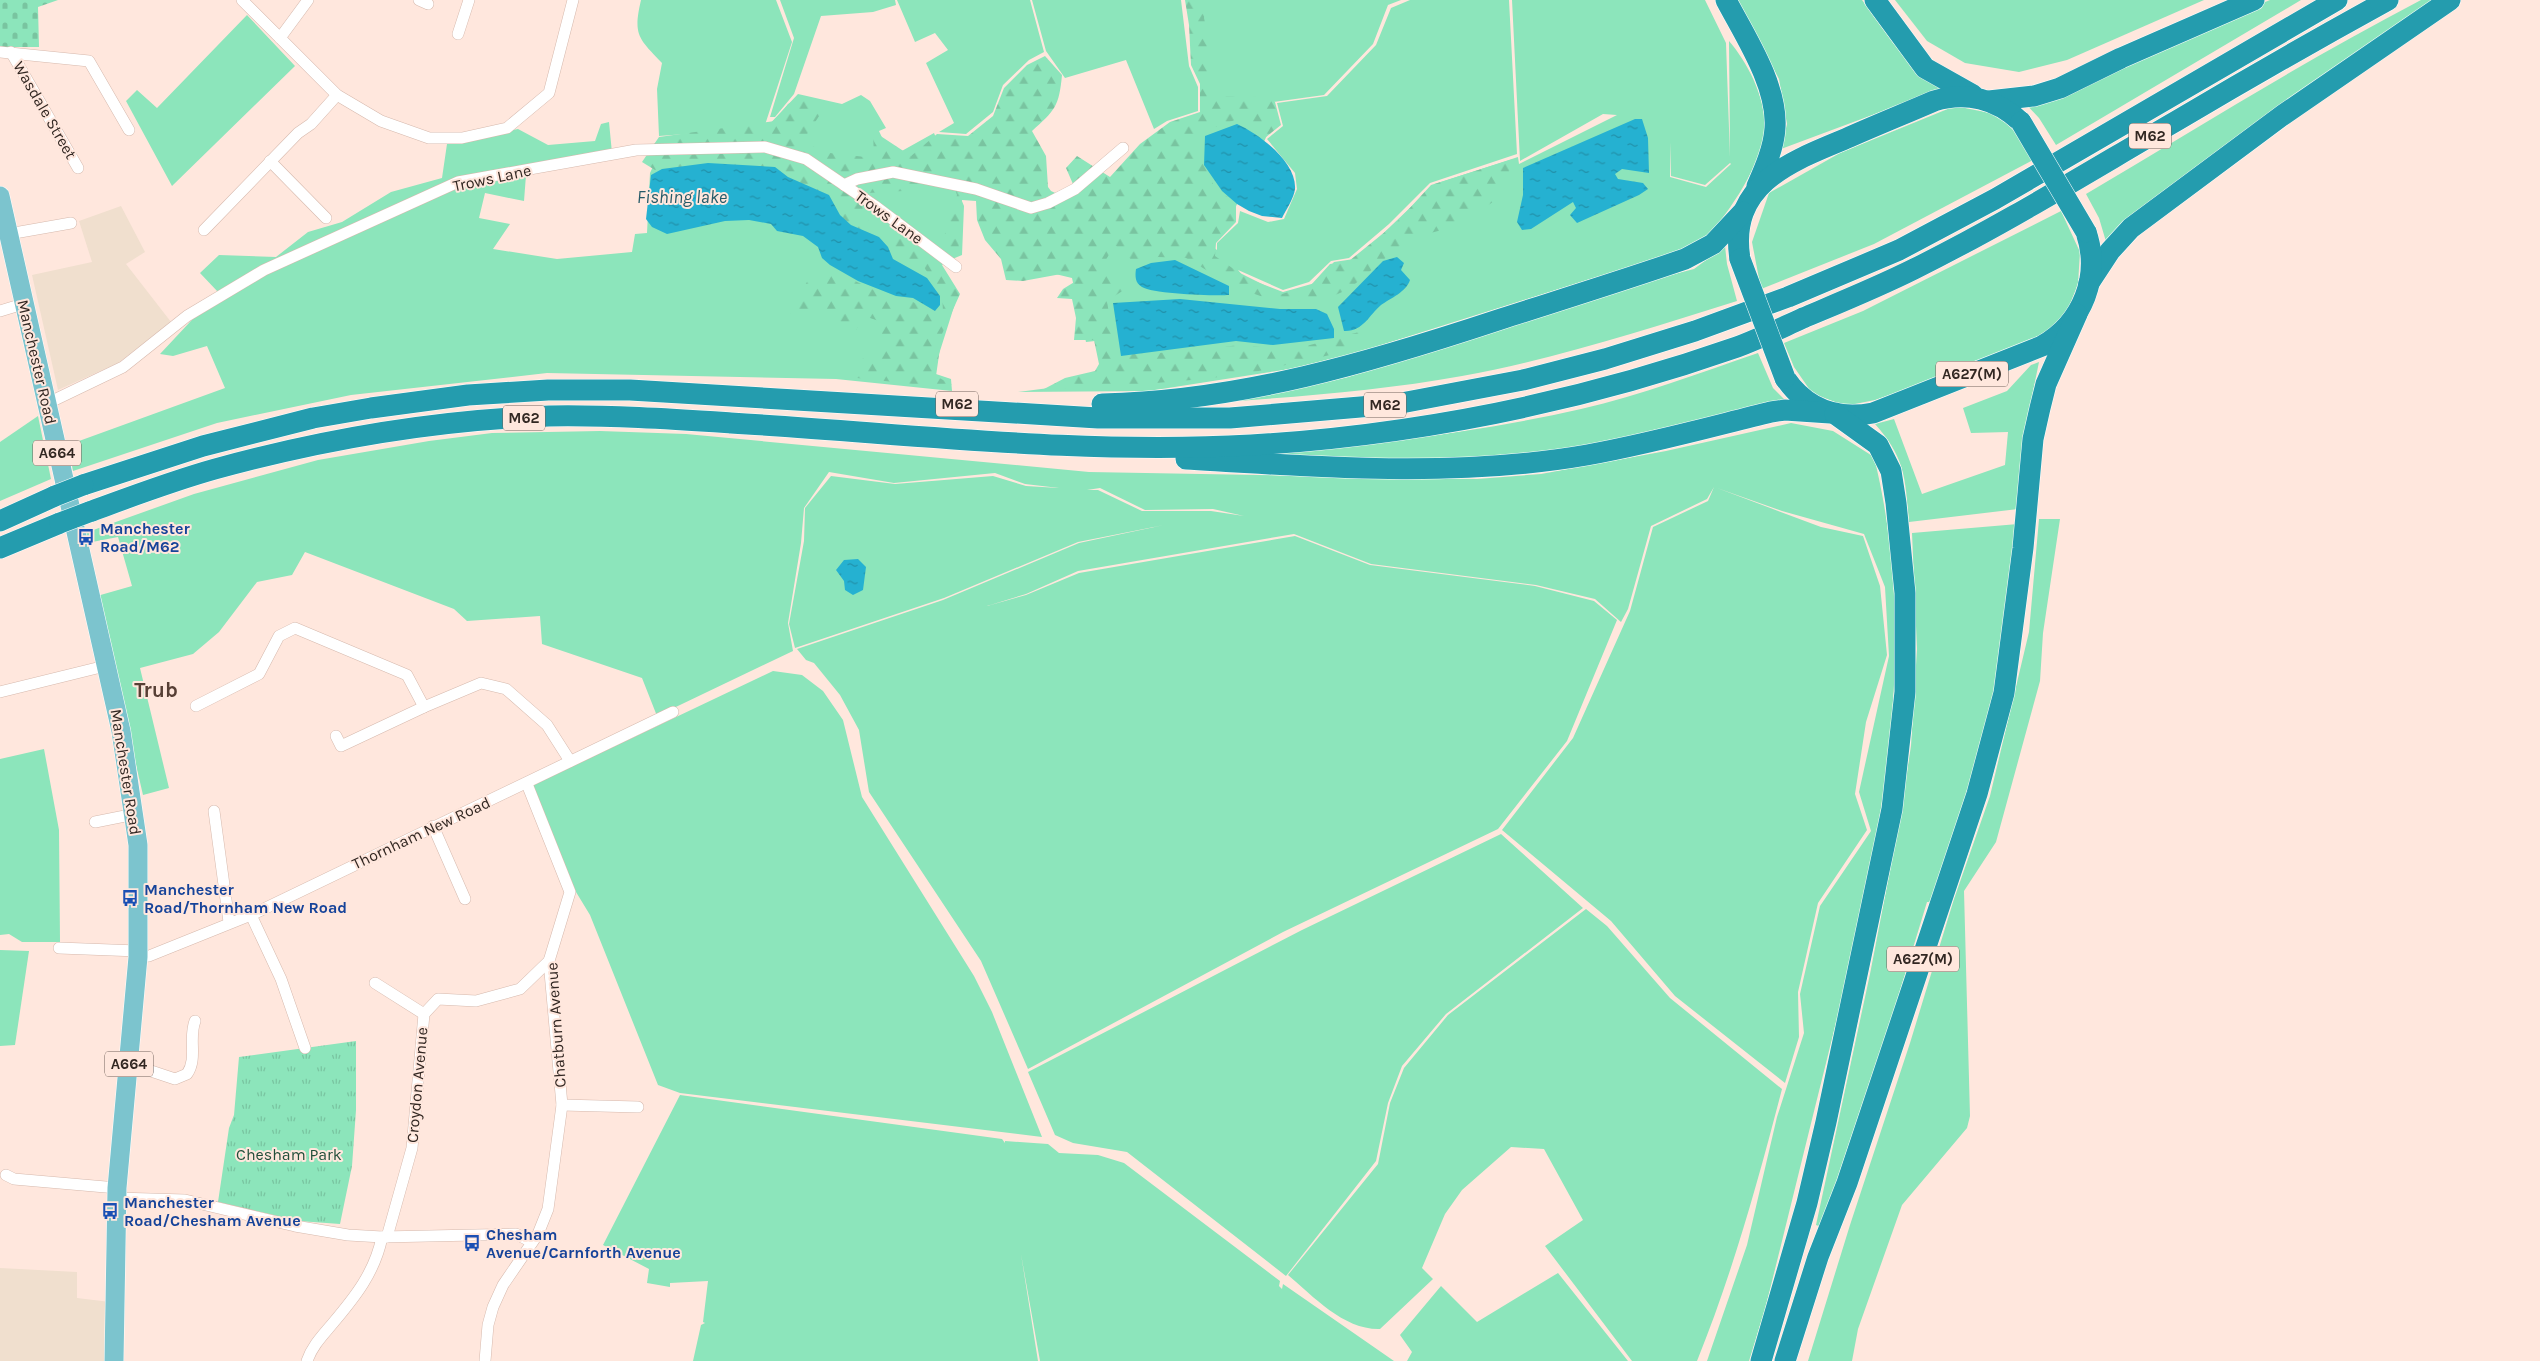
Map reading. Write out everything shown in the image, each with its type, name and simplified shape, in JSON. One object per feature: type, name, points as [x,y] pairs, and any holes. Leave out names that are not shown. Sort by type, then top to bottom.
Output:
[{"type":"highway","name":"A627(M)","points":[[1726,0],[1767,82],[1774,108],[1775,130],[1772,144],[1754,193],[1743,212],[1739,233],[1740,259],[1784,378],[1808,403],[1832,413],[1865,434],[1881,449],[1891,471],[1905,593],[1905,692],[1892,809],[1807,1203],[1762,1361]]},
{"type":"highway","name":"A627(M)","points":[[1785,1361],[1818,1257],[1836,1213],[1977,794],[2004,693],[2023,548],[2033,439],[2046,384],[2089,283],[2091,258],[2086,232],[2021,122],[2010,112],[1925,68],[1875,0]]},
{"type":"highway","points":[[1985,100],[2034,96],[2060,88],[2121,58],[2254,0]]},
{"type":"highway","name":"M62","points":[[0,521],[83,485],[203,446],[313,418],[468,395],[548,390],[630,390],[1098,418],[1230,418],[1396,404],[1523,380],[1695,331],[1788,298],[1899,250],[1995,199],[2338,0]]},
{"type":"highway","name":"M62","points":[[970,440],[1152,447],[1250,445],[1339,437],[1428,426],[1524,407],[1596,390],[1670,368],[1741,345],[1902,275],[1966,243],[2388,0]]},
{"type":"highway","points":[[2089,283],[2110,251],[2131,228],[2283,116],[2450,0]]},
{"type":"highway","name":"A627(M)","points":[[1754,193],[1767,179],[1790,163],[1934,101],[1958,97],[1985,100]]},
{"type":"highway","name":"M62","points":[[847,403],[1123,403],[1226,394],[1327,373],[1394,354],[1685,259],[1714,244],[1743,212]]},
{"type":"highway","name":"A627(M)","points":[[1832,413],[1873,412],[2034,350],[2056,337],[2077,314]]},
{"type":"highway","name":"M62","points":[[0,548],[89,512],[210,470],[374,433],[468,421],[549,416],[626,416],[810,427],[970,440],[1069,452],[1281,465],[1464,467],[1586,455],[1771,412],[1785,410],[1832,413]]},
{"type":"highway","name":"A627(M)","points":[[1797,1361],[1827,1262],[1836,1213]]},
{"type":"main road","name":"Manchester Road","points":[[0,196],[4,235],[23,304],[121,731],[135,814],[140,874],[138,954],[117,1193],[114,1361]]},
{"type":"street","points":[[242,0],[337,95],[381,122],[429,138],[462,138],[507,128],[549,93],[573,0]]},
{"type":"street","points":[[280,38],[308,0]]},
{"type":"street","points":[[458,34],[470,0]]},
{"type":"street","points":[[6,52],[88,61],[128,130]]},
{"type":"street","name":"Wasdale Street","points":[[6,52],[78,168]]},
{"type":"street","points":[[204,230],[298,133],[311,124],[337,95]]},
{"type":"street","name":"Trows Lane","points":[[46,404],[123,367],[187,316],[264,270],[458,182],[636,150],[765,147],[806,159],[956,267]]},
{"type":"street","points":[[844,185],[858,179],[893,172],[976,189],[1031,208],[1048,203],[1074,189],[1123,148]]},
{"type":"street","points":[[270,161],[326,218]]},
{"type":"street","points":[[4,235],[71,223]]},
{"type":"street","points":[[0,310],[23,304]]},
{"type":"street","points":[[196,706],[259,674],[279,636],[295,628],[407,675],[424,707]]},
{"type":"street","points":[[0,692],[105,666]]},
{"type":"street","points":[[336,736],[341,746],[424,707],[481,683],[506,688],[547,725],[570,761]]},
{"type":"street","name":"Thornham New Road","points":[[59,948],[149,956],[229,922],[251,915],[433,826],[527,784],[570,761],[673,712]]},
{"type":"street","name":"Chatburn Avenue","points":[[485,1361],[488,1325],[493,1307],[503,1285],[532,1242],[548,1209],[562,1106],[549,961],[570,892],[527,784]]},
{"type":"street","points":[[214,811],[229,922]]},
{"type":"street","points":[[95,822],[135,814]]},
{"type":"street","points":[[433,826],[465,899]]},
{"type":"street","points":[[251,915],[280,978],[305,1048]]},
{"type":"street","name":"Croydon Avenue","points":[[307,1361],[311,1350],[355,1296],[375,1264],[385,1237],[412,1148],[424,1014],[438,1000],[476,1001],[520,989],[549,961]]},
{"type":"street","points":[[375,983],[424,1014]]},
{"type":"street","points":[[128,1068],[145,1068],[168,1078],[181,1078],[187,1074],[193,1061],[190,1041],[195,1021]]},
{"type":"street","points":[[178,1041],[190,1041]]},
{"type":"street","points":[[562,1106],[638,1107]]},
{"type":"street","points":[[6,1175],[14,1179],[185,1200],[295,1226],[348,1235],[385,1237],[516,1234],[532,1242]]},
{"type":"shaded area","points":[[121,206],[145,252],[126,264],[171,322],[118,363],[58,390],[32,275],[92,262],[79,221]]},
{"type":"shaded area","points":[[0,1268],[77,1272],[77,1298],[110,1302],[107,1361],[0,1361]]},
{"type":"green space","points":[[0,0],[58,0],[38,7],[39,47],[0,47]]},
{"type":"green space","points":[[641,0],[776,0],[792,42],[764,128],[659,136],[657,89],[662,63],[647,48],[639,35],[638,21]]},
{"type":"green space","points":[[780,0],[895,0],[896,5],[873,12],[821,16],[794,94],[775,117],[770,117],[794,38]]},
{"type":"green space","points":[[897,0],[1030,0],[1044,52],[1029,60],[1003,85],[993,112],[966,134],[939,132],[954,123],[926,63],[948,50],[935,33],[915,42]]},
{"type":"green space","points":[[1032,0],[1181,0],[1189,66],[1198,87],[1198,111],[1167,121],[1154,129],[1126,60],[1065,78],[1046,51]]},
{"type":"green space","points":[[1185,0],[1206,0],[1204,18],[1209,42],[1212,96],[1259,97],[1275,102],[1281,125],[1266,137],[1235,120],[1207,130],[1195,144],[1217,193],[1236,199],[1236,222],[1216,243],[1215,256],[1238,272],[1282,294],[1311,285],[1330,264],[1349,261],[1396,223],[1431,185],[1513,159],[1507,178],[1494,191],[1493,202],[1453,227],[1408,239],[1349,289],[1324,300],[1286,302],[1266,298],[1235,287],[1186,258],[1158,257],[1135,263],[1115,245],[1102,266],[1127,288],[1107,301],[1114,347],[1149,354],[1241,345],[1291,350],[1359,332],[1361,348],[1250,373],[1085,389],[1044,389],[1065,378],[1095,371],[1099,364],[1094,340],[1074,340],[1076,318],[1072,299],[1057,298],[1063,289],[1076,281],[1072,272],[1023,281],[1006,280],[1001,259],[985,240],[977,220],[976,201],[962,200],[958,232],[959,249],[942,265],[960,294],[942,334],[936,376],[952,385],[922,385],[857,378],[863,358],[881,346],[882,322],[864,316],[856,330],[818,312],[802,316],[786,313],[807,282],[834,271],[878,292],[912,301],[931,314],[943,312],[942,292],[923,266],[896,255],[888,236],[937,246],[946,232],[957,195],[950,174],[921,190],[868,193],[854,198],[870,210],[866,232],[852,233],[834,205],[680,174],[671,163],[655,170],[642,162],[659,137],[775,121],[788,104],[802,96],[825,107],[802,142],[830,153],[874,158],[873,131],[911,156],[937,134],[968,136],[993,116],[1004,88],[1027,65],[1045,56],[1062,75],[1061,86],[1055,107],[1032,131],[1046,156],[1048,187],[1051,191],[1066,198],[1076,191],[1066,168],[1077,156],[1110,177],[1140,144],[1170,122],[1200,112],[1200,84],[1191,65],[1189,25]]},
{"type":"green space","points":[[1187,0],[1401,0],[1388,5],[1373,44],[1324,95],[1260,104],[1267,135],[1234,211],[1211,245],[1217,250],[1217,243],[1238,223],[1240,211],[1268,222],[1284,219],[1297,189],[1295,173],[1267,139],[1283,126],[1277,103],[1327,96],[1376,45],[1391,8],[1410,0],[1509,0],[1517,154],[1430,183],[1389,224],[1349,258],[1331,261],[1309,282],[1283,290],[1238,270],[1244,277],[1283,292],[1315,283],[1334,262],[1354,259],[1435,184],[1518,157],[1519,164],[1617,115],[1603,114],[1520,161],[1512,0],[1705,0],[1726,43],[1730,157],[1729,41],[1744,61],[1756,85],[1765,124],[1761,150],[1748,179],[1730,208],[1701,244],[1356,353],[1290,369],[1149,391],[1018,392],[1111,380],[1104,340],[1086,342],[1072,278],[1047,272],[1111,177],[1209,109]],"holes":[[[1671,142],[1671,176],[1705,185],[1731,164],[1706,187],[1670,177]]]},
{"type":"green space","points":[[1737,0],[1862,0],[1893,43],[1942,89],[1781,149],[1787,124],[1779,79]]},
{"type":"green space","points":[[1895,0],[2204,0],[2067,60],[2019,72],[1965,63],[1927,41]]},
{"type":"green space","points":[[2270,0],[2301,0],[2056,145],[2039,118],[2025,103]]},
{"type":"green space","points":[[2421,0],[2441,0],[2107,245],[2099,218],[2086,194],[2294,70]]},
{"type":"green space","points":[[247,15],[295,66],[172,186],[126,101],[137,90],[157,108]]},
{"type":"green space","points":[[798,94],[842,104],[861,95],[870,101],[886,128],[879,131],[891,157],[934,133],[964,206],[962,255],[938,265],[958,294],[933,373],[951,379],[952,391],[836,379],[547,373],[351,395],[217,423],[73,471],[68,445],[225,388],[207,346],[173,356],[160,354],[218,292],[200,273],[219,255],[276,257],[308,232],[342,222],[391,192],[442,178],[447,144],[518,129],[548,145],[595,141],[601,124],[609,122],[612,153],[526,175],[524,201],[485,193],[479,218],[510,224],[493,249],[557,259],[632,252],[635,234],[647,233],[650,173],[657,158],[763,131]]},
{"type":"green space","points":[[1955,106],[1995,114],[2024,139],[2035,159],[1874,244],[1761,289],[1752,242],[1769,193],[1840,153]]},
{"type":"green space","points":[[2061,211],[2080,252],[2078,284],[2066,314],[2047,333],[1955,372],[1875,400],[1845,406],[1812,393],[1794,367],[1784,343],[1863,311]]},
{"type":"green space","points":[[1725,246],[1727,264],[1737,301],[1635,333],[1532,361],[1429,382],[1327,394],[1191,404],[1272,394],[1348,377],[1632,285],[1694,269]]},
{"type":"green space","points":[[1758,353],[1773,388],[1789,404],[1599,446],[1478,460],[1250,457],[1416,438],[1540,418],[1626,397]]},
{"type":"green space","points":[[2039,362],[2029,411],[2018,509],[1909,522],[1905,481],[1902,470],[1893,448],[1875,424],[1894,419],[1922,494],[2005,465],[2008,432],[1971,433],[1963,408],[2007,391],[2031,365]]},
{"type":"green space","points":[[38,416],[51,479],[0,501],[0,442]]},
{"type":"green space","points":[[1791,423],[1833,431],[1874,457],[1888,533],[1895,609],[1894,685],[1888,760],[1877,835],[1845,985],[1765,1309],[1749,1361],[1707,1361],[1747,1245],[1777,1117],[1804,1033],[1800,994],[1820,906],[1871,831],[1859,792],[1889,656],[1885,587],[1864,534],[1782,511],[1717,488],[1821,527],[1863,536],[1880,586],[1887,655],[1866,722],[1855,794],[1867,830],[1818,903],[1798,992],[1799,1037],[1785,1083],[1675,996],[1611,921],[1502,830],[1573,738],[1630,611],[1653,527],[1708,501],[1714,487],[1707,499],[1651,526],[1628,609],[1621,622],[1595,599],[1536,585],[1371,564],[1294,534],[1078,571],[1026,594],[987,606],[1026,595],[1079,573],[1295,536],[1370,565],[1535,586],[1594,601],[1617,620],[1567,741],[1498,829],[1283,932],[1028,1069],[981,961],[869,792],[859,730],[840,695],[814,663],[806,660],[797,649],[943,600],[1079,543],[1164,525],[1078,542],[944,598],[795,648],[789,624],[804,541],[805,508],[831,476],[895,484],[993,476],[1026,486],[1059,488],[1025,484],[995,473],[894,483],[829,472],[804,508],[801,543],[788,623],[793,651],[657,716],[642,678],[542,644],[540,616],[467,621],[454,609],[305,552],[292,575],[257,582],[219,632],[193,654],[140,668],[169,788],[143,795],[97,596],[132,586],[118,537],[87,543],[85,533],[194,494],[318,460],[429,441],[492,433],[600,431],[686,434],[1089,472],[1477,479],[1541,474],[1666,451]],"holes":[[[1100,488],[1145,510],[1213,509],[1244,516],[1211,511],[1142,511],[1098,490],[1087,490]]]},
{"type":"green space","points":[[2039,519],[2060,519],[2043,633],[2040,681],[1996,842],[1964,891],[1970,1116],[1967,1128],[1902,1205],[1858,1329],[1852,1361],[1808,1361],[1954,899],[1990,796],[2029,632]]},
{"type":"green space","points":[[2018,524],[2004,649],[1978,765],[1935,902],[1927,902],[1895,1007],[1821,1227],[1816,1225],[1870,974],[1898,829],[1911,746],[1917,649],[1912,533]]},
{"type":"green space","points":[[773,671],[802,675],[823,691],[843,720],[862,797],[974,976],[992,1012],[1042,1137],[680,1093],[658,1085],[590,915],[576,892],[533,785]]},
{"type":"green space","points":[[44,749],[59,830],[60,942],[22,942],[9,934],[0,935],[0,759]]},
{"type":"green space","points":[[1501,834],[1583,908],[1446,1014],[1402,1066],[1388,1103],[1376,1161],[1286,1276],[1127,1152],[1073,1143],[1055,1135],[1028,1072],[1302,930]]},
{"type":"green space","points":[[1586,909],[1607,926],[1670,998],[1782,1089],[1744,1226],[1722,1294],[1697,1361],[1632,1361],[1545,1246],[1583,1220],[1544,1149],[1511,1147],[1462,1190],[1445,1214],[1422,1268],[1433,1279],[1380,1329],[1354,1324],[1330,1311],[1288,1275],[1378,1164],[1390,1103],[1404,1068],[1448,1015]]},
{"type":"green space","points":[[0,950],[29,951],[15,1045],[0,1046]]},
{"type":"green space","name":"Chesham Park","points":[[356,1041],[356,1110],[352,1166],[340,1224],[299,1221],[218,1202],[229,1128],[234,1115],[239,1057]]},
{"type":"green space","points":[[680,1095],[1002,1139],[1005,1143],[1005,1141],[1048,1144],[1059,1153],[1098,1155],[1124,1163],[1280,1281],[1279,1286],[1282,1289],[1283,1284],[1394,1361],[1040,1361],[1021,1254],[1038,1361],[693,1361],[701,1325],[705,1323],[703,1322],[708,1281],[670,1283],[670,1287],[647,1283],[649,1269],[603,1245]]},
{"type":"green space","points":[[1558,1273],[1628,1361],[1407,1361],[1412,1352],[1400,1335],[1441,1286],[1477,1322]]},
{"type":"water","points":[[1635,119],[1642,119],[1648,138],[1649,173],[1622,169],[1615,174],[1618,179],[1643,183],[1648,189],[1639,195],[1577,223],[1570,215],[1576,208],[1573,202],[1531,229],[1522,230],[1517,222],[1523,195],[1523,168]]},
{"type":"water","points":[[1237,124],[1266,142],[1290,169],[1295,189],[1292,200],[1282,218],[1262,216],[1237,204],[1222,191],[1204,165],[1205,136]]},
{"type":"water","name":"Fishing lake","points":[[708,163],[775,167],[788,177],[829,195],[840,215],[851,225],[879,237],[888,247],[893,259],[927,278],[940,296],[940,305],[935,311],[913,298],[896,296],[858,281],[830,265],[822,258],[818,247],[803,236],[777,231],[771,224],[749,220],[725,221],[667,234],[652,227],[646,219],[651,175],[662,169]]},
{"type":"water","points":[[1397,257],[1404,263],[1401,270],[1410,280],[1408,284],[1402,291],[1381,305],[1361,326],[1351,331],[1344,331],[1338,307],[1383,261]]},
{"type":"water","points":[[1175,260],[1229,286],[1229,295],[1170,293],[1148,289],[1138,283],[1136,269],[1151,263]]},
{"type":"water","points":[[1180,299],[1280,309],[1316,309],[1327,314],[1334,329],[1334,338],[1273,345],[1236,341],[1121,356],[1113,303]]},
{"type":"water","points":[[858,559],[866,567],[863,590],[853,595],[845,590],[844,581],[836,570],[844,560]]},
{"type":"place","name":"Manchester Road/M62","points":[[86,537]]},
{"type":"place","name":"Manchester Road/Thornham New Road","points":[[130,898]]},
{"type":"place","name":"Manchester Road/Chesham Avenue","points":[[110,1211]]},
{"type":"place","name":"Chesham Avenue/Carnforth Avenue","points":[[472,1243]]},
{"type":"district","name":"Trub","points":[[156,690]]}]
